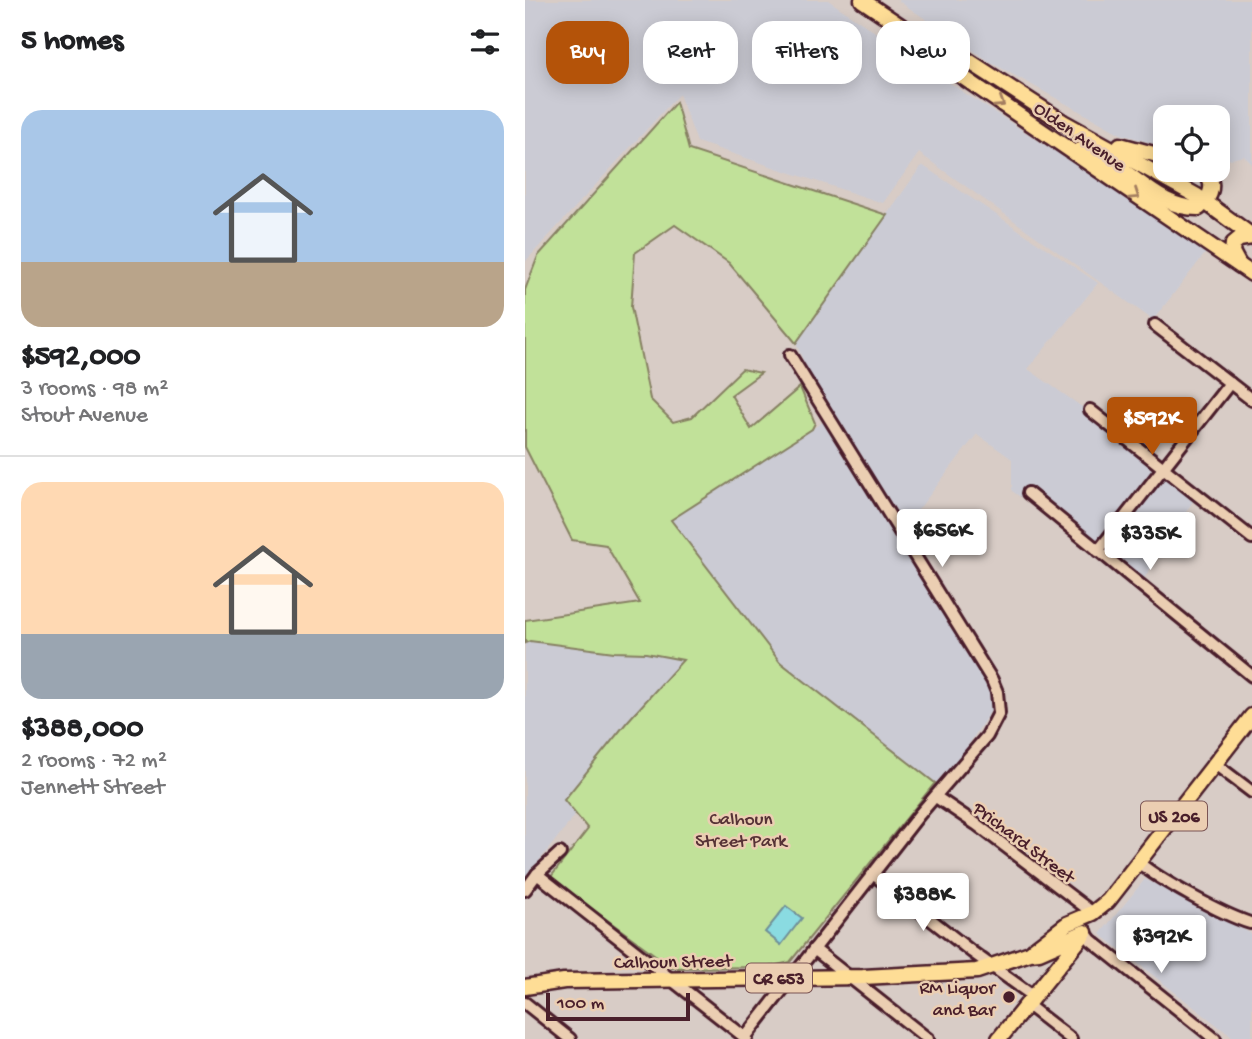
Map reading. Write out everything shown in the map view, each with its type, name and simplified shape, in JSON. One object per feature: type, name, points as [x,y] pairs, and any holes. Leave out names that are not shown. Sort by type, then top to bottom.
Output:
[{"type":"main road","name":"Olden Avenue","points":[[862,0],[893,21]]},
{"type":"main road","name":"Olden Avenue","points":[[970,61],[1088,135],[1206,202],[1252,236]]},
{"type":"main road","name":"Olden Avenue","points":[[970,82],[1252,274]]},
{"type":"main road","points":[[1047,134],[1116,166],[1165,200],[1180,206],[1199,208],[1206,202],[1212,182]]},
{"type":"main road","points":[[1088,135],[1153,154]]},
{"type":"main road","points":[[1239,265],[1232,252],[1233,244],[1245,236],[1252,236]]},
{"type":"main road","name":"US 206","points":[[999,1039],[1085,932],[1093,913],[1108,901],[1252,716]]},
{"type":"main road","name":"Calhoun Street","points":[[1030,953],[1075,919],[1093,913]]},
{"type":"main road","name":"Calhoun Street","points":[[525,987],[564,981],[847,977],[977,971],[1039,952],[1085,932]]},
{"type":"street","points":[[1155,325],[1252,400]]},
{"type":"street","points":[[537,874],[745,1038],[919,815],[994,724],[999,713],[997,692],[919,561],[790,355]]},
{"type":"street","points":[[1098,551],[1230,383]]},
{"type":"street","points":[[1090,410],[1252,538]]},
{"type":"street","points":[[1028,493],[1252,676]]},
{"type":"street","points":[[1215,764],[1252,792]]},
{"type":"street","name":"Prichard Street","points":[[936,797],[1006,846],[1093,913]]},
{"type":"street","points":[[525,890],[537,874],[560,853]]},
{"type":"street","points":[[1138,862],[1218,909],[1250,923]]},
{"type":"street","points":[[873,874],[992,967],[1071,1039]]},
{"type":"street","points":[[1085,932],[1215,1039]]},
{"type":"street","points":[[814,949],[928,1039]]},
{"type":"street","points":[[525,1003],[570,1039]]},
{"type":"shaded area","points":[[525,0],[828,0],[859,21],[752,21],[752,84],[862,84],[862,23],[876,33],[876,84],[951,84],[1208,250],[1153,320],[919,153],[883,203],[697,142],[679,94],[525,262]]},
{"type":"shaded area","points":[[897,0],[1252,0],[1252,164],[1244,156],[1230,159],[1230,105],[1153,105],[1153,143],[1121,134],[970,48],[970,21],[929,21]]},
{"type":"shaded area","points":[[922,165],[1098,283],[1028,369],[1200,490],[1142,582],[1012,491],[1012,459],[977,434],[904,528],[1001,695],[941,787],[780,662],[671,520],[831,417],[817,395],[796,343]]},
{"type":"shaded area","points":[[530,641],[614,652],[646,653],[683,660],[627,722],[565,799],[576,814],[525,879],[525,643]]},
{"type":"shaded area","points":[[1145,879],[1252,934],[1252,1039],[1235,1039],[1100,934]]},
{"type":"green space","name":"Calhoun Street Park","points":[[676,102],[689,150],[887,215],[796,343],[729,263],[675,225],[635,253],[631,307],[650,399],[673,422],[692,417],[742,369],[761,373],[731,395],[751,429],[800,387],[815,423],[812,429],[671,520],[780,662],[935,783],[790,962],[768,967],[673,968],[550,878],[588,829],[564,800],[627,722],[683,660],[646,653],[614,652],[530,641],[525,643],[525,620],[640,603],[606,545],[572,540],[525,447],[525,290],[538,256]]},
{"type":"water","points":[[786,906],[802,918],[781,945],[765,932]]},
{"type":"place","name":"RM Liquor and Bar","points":[[1009,997]]}]
